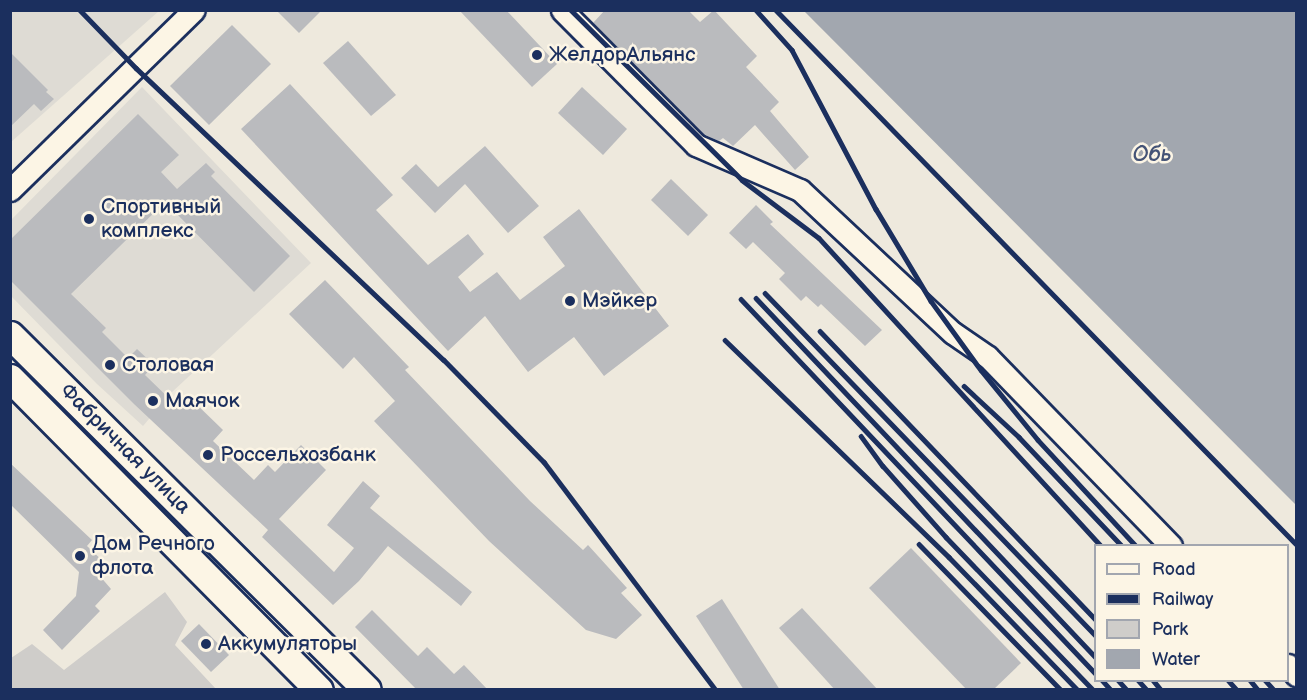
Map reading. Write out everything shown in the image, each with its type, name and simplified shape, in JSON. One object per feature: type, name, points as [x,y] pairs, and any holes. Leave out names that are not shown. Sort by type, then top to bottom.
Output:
[{"type":"main road","name":"Фабричная улица","points":[[10,334],[367,690]]},
{"type":"main road","name":"Фабричная улица","points":[[10,378],[319,690]]},
{"type":"street","points":[[10,190],[194,10]]},
{"type":"street","points":[[562,10],[696,145],[800,190],[953,333],[988,357],[1169,544]]},
{"type":"shaded area","points":[[11,11],[159,11],[11,142]]},
{"type":"shaded area","points":[[142,87],[311,263],[171,393],[143,426],[97,384],[11,296],[11,220]]},
{"type":"green space","points":[[165,592],[187,622],[175,645],[216,689],[11,689],[11,658],[32,644],[64,670]]},
{"type":"water","name":"Обь","points":[[804,11],[1296,11],[1296,505]]},
{"type":"building","points":[[276,10],[322,10],[299,33]]},
{"type":"building","points":[[459,10],[506,10],[557,64],[532,87]]},
{"type":"building","points":[[605,10],[688,10],[700,22],[714,10],[757,56],[746,67],[779,102],[770,111],[809,157],[795,170],[755,125],[733,146],[723,138],[719,141],[703,134],[593,23]]},
{"type":"building","points":[[232,25],[271,64],[209,125],[170,86]]},
{"type":"building","points":[[348,41],[396,95],[371,116],[323,63]]},
{"type":"building","points":[[10,52],[54,99],[41,111],[34,104],[10,127]]},
{"type":"building","points":[[290,84],[393,195],[376,210],[428,265],[468,234],[484,254],[458,277],[470,292],[497,272],[520,300],[565,266],[543,237],[579,209],[669,326],[604,376],[574,337],[528,372],[485,316],[448,351],[241,129]]},
{"type":"building","points":[[582,87],[627,129],[603,155],[558,113]]},
{"type":"building","points":[[138,114],[179,155],[161,172],[177,189],[206,163],[215,172],[211,176],[290,256],[254,292],[165,202],[71,294],[106,328],[102,332],[128,358],[137,349],[154,365],[145,375],[180,409],[190,398],[223,430],[213,441],[254,480],[268,465],[275,472],[301,445],[326,470],[279,519],[334,572],[354,548],[327,525],[363,481],[380,496],[370,508],[472,592],[461,606],[388,546],[359,581],[333,605],[262,537],[268,530],[134,404],[10,280],[10,240]]},
{"type":"building","points":[[485,146],[539,206],[508,233],[465,184],[435,213],[401,178],[416,164],[438,187]]},
{"type":"building","points":[[671,179],[708,215],[688,236],[651,200]]},
{"type":"building","points":[[756,205],[773,222],[770,224],[882,330],[865,346],[821,304],[818,307],[806,296],[801,301],[779,279],[785,273],[753,242],[746,249],[729,233]]},
{"type":"building","points":[[325,280],[409,367],[405,370],[530,501],[583,550],[588,545],[627,588],[621,593],[642,615],[616,639],[586,630],[489,541],[374,421],[395,401],[354,357],[343,369],[289,314]]},
{"type":"building","name":"Дом Речного флота","points":[[10,463],[92,540],[87,546],[108,566],[99,575],[111,589],[95,606],[100,611],[62,650],[43,630],[76,596],[79,572],[10,504]]},
{"type":"building","points":[[911,548],[1021,663],[993,690],[967,690],[869,588]]},
{"type":"building","points":[[722,599],[780,690],[744,690],[696,616]]},
{"type":"building","points":[[802,608],[878,690],[835,690],[779,628]]},
{"type":"building","points":[[372,610],[418,656],[427,647],[454,674],[464,665],[488,690],[417,690],[355,627]]},
{"type":"building","points":[[199,624],[229,655],[211,672],[181,641]]},
{"type":"railway","points":[[80,10],[136,68],[444,360],[544,462],[716,690]]},
{"type":"railway","points":[[571,10],[742,180],[819,238],[1099,544]]},
{"type":"railway","points":[[756,10],[792,50],[876,209],[931,301],[981,370],[1038,440],[1134,544]]},
{"type":"railway","points":[[776,10],[1296,544]]},
{"type":"railway","points":[[765,293],[1094,634]]},
{"type":"railway","points":[[756,298],[1094,655]]},
{"type":"railway","points":[[741,299],[1094,672]]},
{"type":"railway","points":[[820,331],[1094,618]]},
{"type":"railway","points":[[725,340],[949,557],[1078,690]]},
{"type":"railway","points":[[964,386],[1019,437],[1120,544]]},
{"type":"railway","points":[[861,436],[883,466],[946,537],[1093,690]]},
{"type":"railway","points":[[919,544],[1061,690]]},
{"type":"railway","points":[[1104,682],[1111,690]]},
{"type":"railway","points":[[1120,682],[1127,690]]},
{"type":"railway","points":[[1140,682],[1147,690]]},
{"type":"railway","points":[[1155,682],[1161,690]]},
{"type":"railway","points":[[1230,682],[1237,690]]},
{"type":"railway","points":[[1252,682],[1258,690]]},
{"type":"railway","points":[[1267,682],[1274,690]]},
{"type":"place","name":"ЖелдорАльянс","points":[[537,55]]},
{"type":"place","name":"Спортивный комплекс","points":[[89,219]]},
{"type":"place","name":"Мэйкер","points":[[570,301]]},
{"type":"place","name":"Столовая","points":[[110,365]]},
{"type":"place","name":"Маячок","points":[[153,401]]},
{"type":"place","name":"Россельхозбанк","points":[[208,455]]},
{"type":"place","name":"Дом Речного флота","points":[[80,556]]},
{"type":"place","name":"Аккумуляторы","points":[[206,644]]}]
